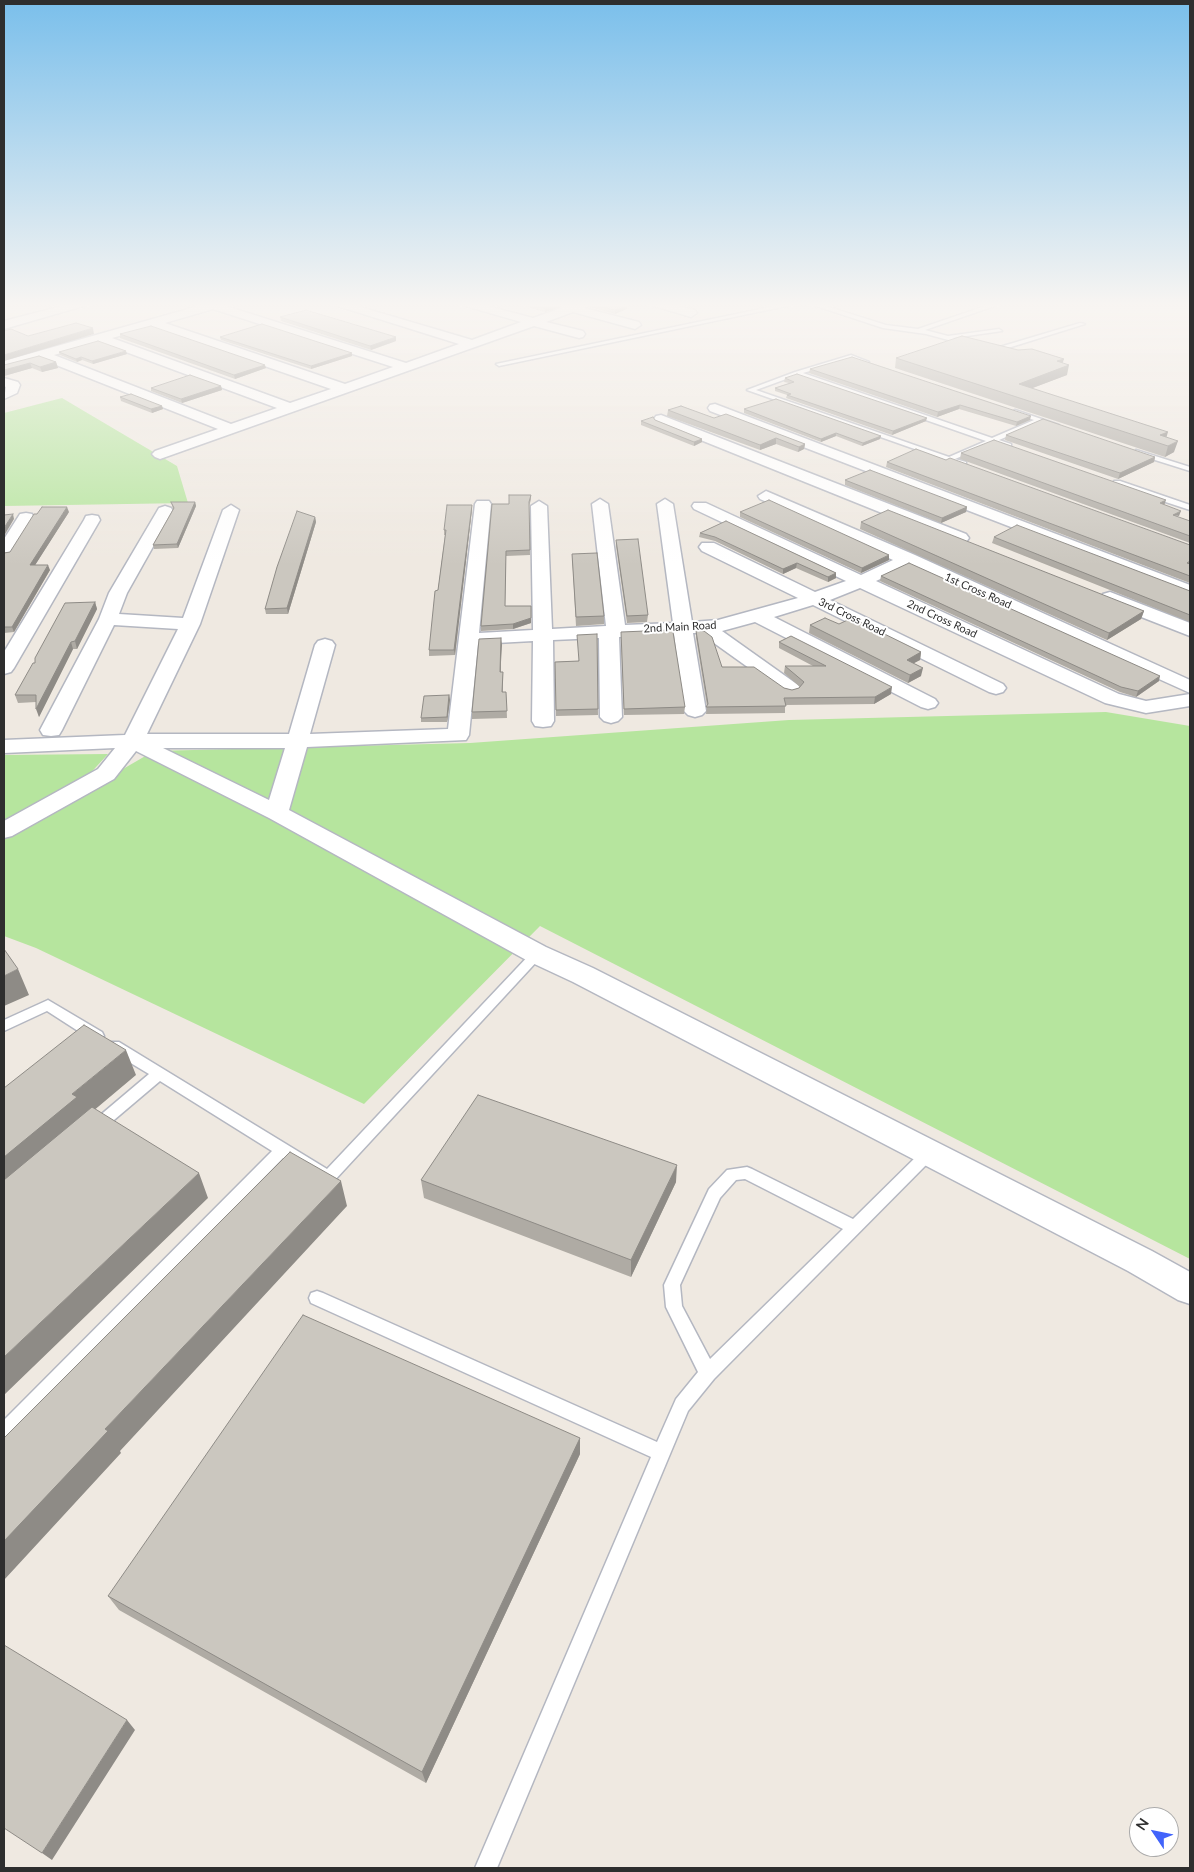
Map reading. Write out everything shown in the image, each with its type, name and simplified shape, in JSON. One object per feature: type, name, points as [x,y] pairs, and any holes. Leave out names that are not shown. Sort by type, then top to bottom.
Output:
[{"type":"street","points":[[133,390],[231,429]]},
{"type":"street","points":[[242,390],[290,408]]},
{"type":"street","points":[[160,454],[341,390]]},
{"type":"street","points":[[715,408],[1190,591]]},
{"type":"street","points":[[661,419],[977,545]]},
{"type":"street","name":"1st Cross Road","points":[[766,496],[1190,687]]},
{"type":"street","points":[[4,746],[133,741],[298,741],[458,735],[470,639],[483,504]]},
{"type":"street","points":[[600,504],[613,631],[610,717]]},
{"type":"street","points":[[665,504],[695,711]]},
{"type":"street","points":[[539,506],[543,634],[543,721]]},
{"type":"street","name":"2nd Cross Road","points":[[700,506],[1112,699],[1146,707],[1190,700]]},
{"type":"street","points":[[4,831],[106,774],[133,741],[190,624],[231,510]]},
{"type":"street","points":[[50,730],[108,619],[118,593],[165,511]]},
{"type":"street","points":[[4,552],[26,518]]},
{"type":"street","points":[[4,668],[92,520]]},
{"type":"street","name":"3rd Cross Road","points":[[708,547],[996,688]]},
{"type":"street","name":"2nd Main Road","points":[[470,639],[719,626],[815,599],[909,560]]},
{"type":"street","points":[[1098,593],[1190,630]]},
{"type":"street","points":[[758,616],[928,703]]},
{"type":"street","points":[[108,619],[190,624]]},
{"type":"street","points":[[704,626],[791,688]]},
{"type":"street","points":[[4,634],[24,634]]},
{"type":"street","points":[[278,813],[325,645]]},
{"type":"street","points":[[133,741],[278,813],[537,954],[583,975],[1190,1289]]},
{"type":"lane","points":[[751,390],[967,466]]},
{"type":"lane","points":[[847,390],[1018,450]]},
{"type":"lane","points":[[1005,408],[1060,426]]},
{"type":"lane","points":[[948,459],[1041,420]]},
{"type":"lane","points":[[1134,451],[1190,469]]},
{"type":"lane","points":[[1108,480],[1190,508]]},
{"type":"lane","points":[[4,1026],[48,1005],[282,1150],[329,1177],[537,954]]},
{"type":"lane","points":[[85,1136],[158,1074]]},
{"type":"lane","points":[[4,1432],[282,1150]]},
{"type":"lane","points":[[486,1868],[682,1405],[708,1373],[929,1153]]},
{"type":"lane","points":[[708,1373],[674,1307],[672,1285],[714,1194],[732,1174],[747,1173],[854,1227]]},
{"type":"lane","points":[[317,1298],[662,1453]]},
{"type":"green space","points":[[62,398],[177,466],[188,503],[4,506],[4,413]]},
{"type":"green space","points":[[1106,712],[1190,726],[1190,1259],[540,926],[364,1104],[36,948],[4,936],[4,838],[154,751],[470,743],[789,720]]},
{"type":"green space","points":[[108,754],[85,779],[4,823],[4,755]]},
{"type":"building","points":[[157,390],[208,390],[181,399]]},
{"type":"building","points":[[781,390],[845,390],[927,418],[893,431],[787,395],[791,394]]},
{"type":"building","points":[[874,390],[953,390],[1031,416],[1017,422],[960,405],[938,412]]},
{"type":"building","points":[[996,390],[1039,390],[1168,432],[1160,435],[1178,441],[1168,446]]},
{"type":"building","points":[[131,394],[162,406],[151,409],[120,397]]},
{"type":"building","points":[[776,399],[881,436],[863,443],[836,433],[821,439],[744,409]]},
{"type":"building","points":[[681,406],[714,418],[726,414],[805,444],[799,447],[776,438],[760,445],[668,410]]},
{"type":"building","points":[[653,417],[655,420],[702,439],[694,442],[641,421]]},
{"type":"building","points":[[1043,419],[1155,457],[1120,473],[1006,435]]},
{"type":"building","points":[[994,440],[1166,500],[1160,503],[1181,511],[1173,515],[1190,521],[1190,536],[961,453]]},
{"type":"building","points":[[916,449],[946,460],[950,458],[1190,545],[1190,561],[1187,563],[1190,564],[1190,576],[887,462]]},
{"type":"building","points":[[870,470],[967,507],[942,518],[845,480]]},
{"type":"building","points":[[509,495],[531,495],[529,502],[530,550],[506,551],[505,606],[531,606],[531,618],[513,624],[481,626],[492,504],[509,504]]},
{"type":"building","points":[[769,500],[889,555],[862,568],[740,512]]},
{"type":"building","points":[[171,502],[195,502],[177,544],[153,545],[174,508]]},
{"type":"building","points":[[447,505],[472,505],[454,650],[429,650],[435,591],[438,590],[446,530],[444,530]]},
{"type":"building","points":[[42,507],[67,507],[30,565],[48,565],[12,627],[4,627],[4,553],[10,552],[34,514],[37,514]]},
{"type":"building","points":[[888,510],[1144,611],[1109,633],[861,522]]},
{"type":"building","points":[[297,511],[315,517],[287,608],[265,609],[277,567]]},
{"type":"building","points":[[13,514],[4,528],[4,515]]},
{"type":"building","points":[[726,521],[836,573],[828,577],[797,563],[783,569],[715,537],[700,533]]},
{"type":"building","points":[[1017,525],[1190,591],[1190,615],[994,537]]},
{"type":"building","points":[[638,539],[648,615],[627,616],[616,540]]},
{"type":"building","points":[[597,553],[604,616],[576,617],[572,554]]},
{"type":"building","points":[[909,563],[1160,676],[1138,691],[1121,687],[881,576]]},
{"type":"building","points":[[95,602],[75,641],[71,642],[36,709],[36,695],[15,695],[33,663],[35,663],[35,658],[65,603]]},
{"type":"building","points":[[825,618],[839,624],[852,618],[921,652],[907,660],[923,668],[910,675],[810,625]]},
{"type":"building","points":[[670,630],[673,632],[685,707],[624,709],[621,632]]},
{"type":"building","points":[[696,631],[704,631],[712,637],[722,667],[754,667],[784,688],[792,690],[799,688],[804,682],[785,666],[826,666],[779,642],[791,636],[892,687],[875,697],[784,698],[786,706],[706,707],[708,704]]},
{"type":"building","points":[[597,634],[598,709],[556,710],[555,662],[579,661],[577,635]]},
{"type":"building","points":[[501,638],[500,672],[503,672],[502,692],[506,692],[507,711],[472,712],[479,639]]},
{"type":"building","points":[[449,695],[447,717],[421,718],[424,696]]},
{"type":"building","points":[[4,949],[18,969],[4,976]]},
{"type":"building","points":[[84,1025],[126,1050],[72,1094],[77,1097],[4,1157],[4,1088]]},
{"type":"building","points":[[478,1095],[677,1165],[631,1260],[421,1180]]},
{"type":"building","points":[[92,1107],[199,1173],[4,1357],[4,1180]]},
{"type":"building","points":[[290,1152],[341,1181],[105,1429],[108,1431],[4,1541],[4,1438]]},
{"type":"building","points":[[303,1315],[580,1438],[422,1772],[108,1596]]},
{"type":"building","points":[[4,1645],[127,1720],[42,1853],[4,1828]]}]
